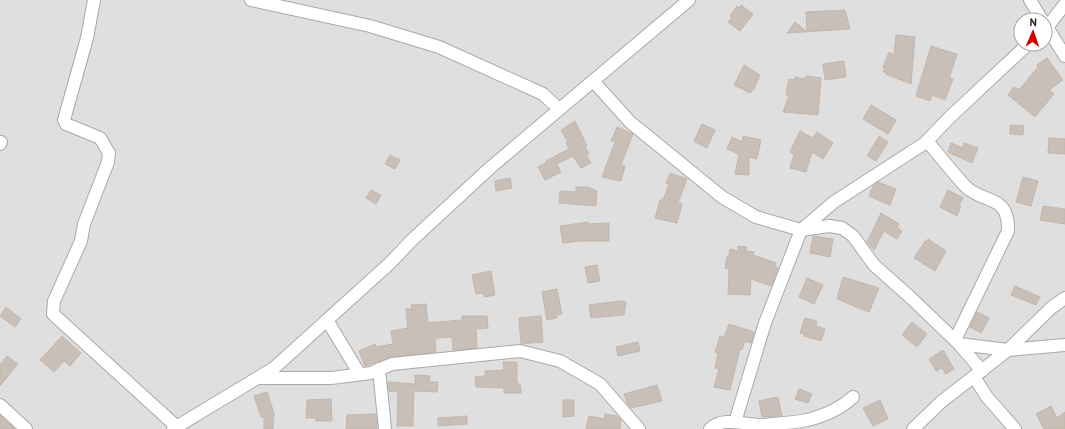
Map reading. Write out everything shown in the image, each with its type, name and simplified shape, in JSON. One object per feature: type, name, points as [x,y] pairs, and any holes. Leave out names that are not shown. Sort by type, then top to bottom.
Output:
[{"type":"street","points":[[94,0],[87,38],[64,120],[66,124],[100,138],[110,153],[108,162],[84,224],[81,241],[54,301],[52,310],[53,314],[175,428],[274,368],[389,264],[413,239],[491,167],[559,109],[594,82],[689,0]]},
{"type":"street","points":[[251,0],[370,26],[439,46],[543,94],[559,109]]},
{"type":"street","points":[[1030,0],[1037,12]]},
{"type":"street","points":[[1053,17],[1065,4]]},
{"type":"street","points":[[1053,38],[1065,56]]},
{"type":"street","points":[[735,422],[765,323],[801,230],[834,202],[928,140],[950,117],[1019,52]]},
{"type":"street","points":[[594,82],[630,122],[722,197],[756,217],[801,230],[830,226],[842,228],[852,236],[874,265],[957,342],[978,374],[987,396],[1015,429]]},
{"type":"street","points":[[928,140],[966,188],[999,204],[1008,217],[1008,231],[957,342]]},
{"type":"street","points":[[913,429],[941,402],[1008,350],[1051,308],[1065,298]]},
{"type":"street","points":[[327,320],[360,373]]},
{"type":"street","points":[[957,342],[1008,350],[1065,345]]},
{"type":"street","points":[[257,378],[325,378],[371,373],[392,364],[520,351],[560,361],[600,384],[639,429]]},
{"type":"street","points":[[379,369],[385,429]]},
{"type":"street","points":[[710,429],[713,426],[735,422],[758,425],[806,420],[831,412],[854,397]]},
{"type":"street","points":[[0,405],[26,429]]},
{"type":"shaded area","points":[[0,0],[1065,0],[1065,429],[0,429]]},
{"type":"building","points":[[741,5],[753,14],[740,31],[728,22],[737,6],[739,8]]},
{"type":"building","points":[[845,10],[850,29],[807,32],[806,12]]},
{"type":"building","points":[[795,22],[807,32],[787,33]]},
{"type":"building","points":[[896,35],[915,37],[911,84],[883,72],[885,68],[883,67],[889,52],[894,55]]},
{"type":"building","points":[[931,46],[957,54],[949,78],[953,79],[945,100],[932,95],[930,101],[916,96]]},
{"type":"building","points":[[1047,58],[1063,80],[1049,90],[1054,94],[1035,117],[1008,95],[1014,87],[1019,90],[1038,67],[1037,65]]},
{"type":"building","points":[[844,61],[846,77],[825,80],[823,64]]},
{"type":"building","points":[[744,65],[760,75],[754,89],[750,93],[734,85]]},
{"type":"building","points":[[806,76],[821,78],[818,115],[783,112],[789,95],[786,95],[789,79],[795,80],[795,77],[805,79]]},
{"type":"building","points":[[871,105],[896,120],[888,134],[863,119]]},
{"type":"building","points":[[575,121],[587,146],[585,147],[589,154],[586,155],[591,163],[581,168],[573,156],[557,164],[561,172],[545,180],[538,167],[569,149],[566,143],[568,142],[561,130]]},
{"type":"building","points":[[702,124],[715,130],[707,148],[694,141]]},
{"type":"building","points":[[1010,125],[1024,126],[1023,135],[1010,134]]},
{"type":"building","points":[[617,127],[633,134],[621,165],[625,166],[621,181],[602,177],[616,139],[611,142]]},
{"type":"building","points":[[800,131],[813,138],[817,132],[833,143],[823,159],[812,152],[806,172],[790,168],[794,154],[790,152]]},
{"type":"building","points":[[743,136],[761,140],[757,159],[749,157],[749,175],[735,174],[739,154],[727,149],[732,137],[742,142]]},
{"type":"building","points":[[879,136],[888,142],[876,161],[867,156]]},
{"type":"building","points":[[1049,138],[1065,139],[1065,154],[1048,153]]},
{"type":"building","points":[[951,143],[963,148],[964,143],[978,148],[972,163],[948,152]]},
{"type":"building","points":[[390,155],[400,160],[395,169],[385,164]]},
{"type":"building","points":[[670,173],[687,179],[678,203],[682,204],[677,223],[655,218],[660,200],[663,200],[669,184],[666,183]]},
{"type":"building","points":[[1023,177],[1038,181],[1031,206],[1016,202]]},
{"type":"building","points":[[510,178],[512,188],[496,191],[495,181]]},
{"type":"building","points":[[878,182],[896,189],[890,205],[869,196],[873,186]]},
{"type":"building","points":[[576,187],[588,187],[597,191],[596,206],[559,203],[560,191],[576,192]]},
{"type":"building","points":[[371,190],[381,195],[376,204],[366,198]]},
{"type":"building","points":[[948,190],[963,198],[959,205],[961,206],[957,216],[940,207]]},
{"type":"building","points":[[1043,206],[1065,209],[1065,224],[1040,220]]},
{"type":"building","points":[[881,213],[899,224],[897,227],[902,231],[897,239],[884,231],[874,250],[867,242]]},
{"type":"building","points":[[588,222],[588,224],[609,223],[609,241],[563,243],[560,226]]},
{"type":"building","points":[[813,236],[833,239],[830,257],[810,253]]},
{"type":"building","points":[[928,239],[946,251],[935,271],[914,258],[925,241],[926,242]]},
{"type":"building","points":[[738,246],[747,247],[746,251],[754,252],[753,255],[776,263],[775,267],[778,268],[771,286],[751,279],[750,295],[728,294],[729,269],[725,268],[727,256],[729,256],[730,249],[738,251]]},
{"type":"building","points":[[597,265],[600,281],[588,283],[585,267]]},
{"type":"building","points":[[491,271],[495,295],[484,297],[484,293],[476,294],[472,275]]},
{"type":"building","points":[[843,277],[879,288],[869,312],[837,299]]},
{"type":"building","points":[[807,278],[823,285],[814,304],[799,297]]},
{"type":"building","points":[[1015,286],[1040,297],[1036,305],[1011,295]]},
{"type":"building","points":[[557,289],[562,314],[556,315],[557,318],[547,320],[542,292]]},
{"type":"building","points":[[620,301],[626,302],[624,315],[591,318],[589,305]]},
{"type":"building","points":[[426,304],[428,323],[462,320],[462,316],[487,316],[488,328],[476,329],[477,348],[453,350],[452,337],[435,338],[436,352],[391,357],[365,366],[359,351],[375,344],[376,347],[393,344],[391,331],[408,328],[406,309],[412,309],[411,305]]},
{"type":"building","points":[[6,307],[21,319],[15,327],[0,316]]},
{"type":"building","points":[[977,312],[989,318],[981,333],[970,327]]},
{"type":"building","points":[[541,316],[543,342],[521,344],[519,318]]},
{"type":"building","points":[[805,318],[817,321],[816,326],[825,329],[821,341],[804,336],[804,334],[800,333]]},
{"type":"building","points":[[912,322],[927,334],[917,347],[902,335]]},
{"type":"building","points":[[729,324],[754,332],[751,343],[745,341],[742,350],[740,349],[730,390],[714,387],[719,369],[715,368],[718,353],[715,352],[720,336],[724,337]]},
{"type":"building","points":[[62,336],[81,353],[70,366],[64,361],[54,372],[40,360]]},
{"type":"building","points":[[638,342],[640,351],[618,356],[616,347]]},
{"type":"building","points":[[943,350],[954,369],[946,374],[942,368],[936,371],[929,359]]},
{"type":"building","points":[[7,356],[18,364],[0,386],[0,365]]},
{"type":"building","points":[[503,362],[517,362],[517,384],[520,384],[521,393],[504,393],[504,388],[476,387],[475,377],[485,376],[485,371],[504,370]]},
{"type":"building","points":[[415,375],[430,376],[429,382],[438,382],[437,392],[415,391]]},
{"type":"building","points":[[388,382],[414,384],[413,426],[397,426],[398,392],[389,391]]},
{"type":"building","points":[[657,385],[662,401],[631,408],[627,403],[624,394]]},
{"type":"building","points":[[799,389],[812,394],[808,403],[795,399]]},
{"type":"building","points":[[267,392],[274,413],[273,429],[264,429],[264,417],[261,417],[254,396]]},
{"type":"building","points":[[778,397],[782,416],[762,417],[759,401]]},
{"type":"building","points":[[331,399],[332,421],[316,421],[316,418],[306,418],[307,400]]},
{"type":"building","points":[[563,400],[574,400],[574,416],[563,417]]},
{"type":"building","points":[[880,400],[888,419],[873,426],[863,408]]},
{"type":"building","points":[[1051,406],[1057,418],[1065,412],[1065,429],[1044,429],[1036,414]]},
{"type":"building","points":[[376,414],[377,429],[346,429],[347,415]]},
{"type":"building","points":[[605,414],[617,416],[621,420],[620,429],[586,429],[589,416],[605,419]]},
{"type":"building","points":[[0,415],[15,429],[0,429]]},
{"type":"building","points":[[467,416],[467,424],[438,426],[438,418]]}]
